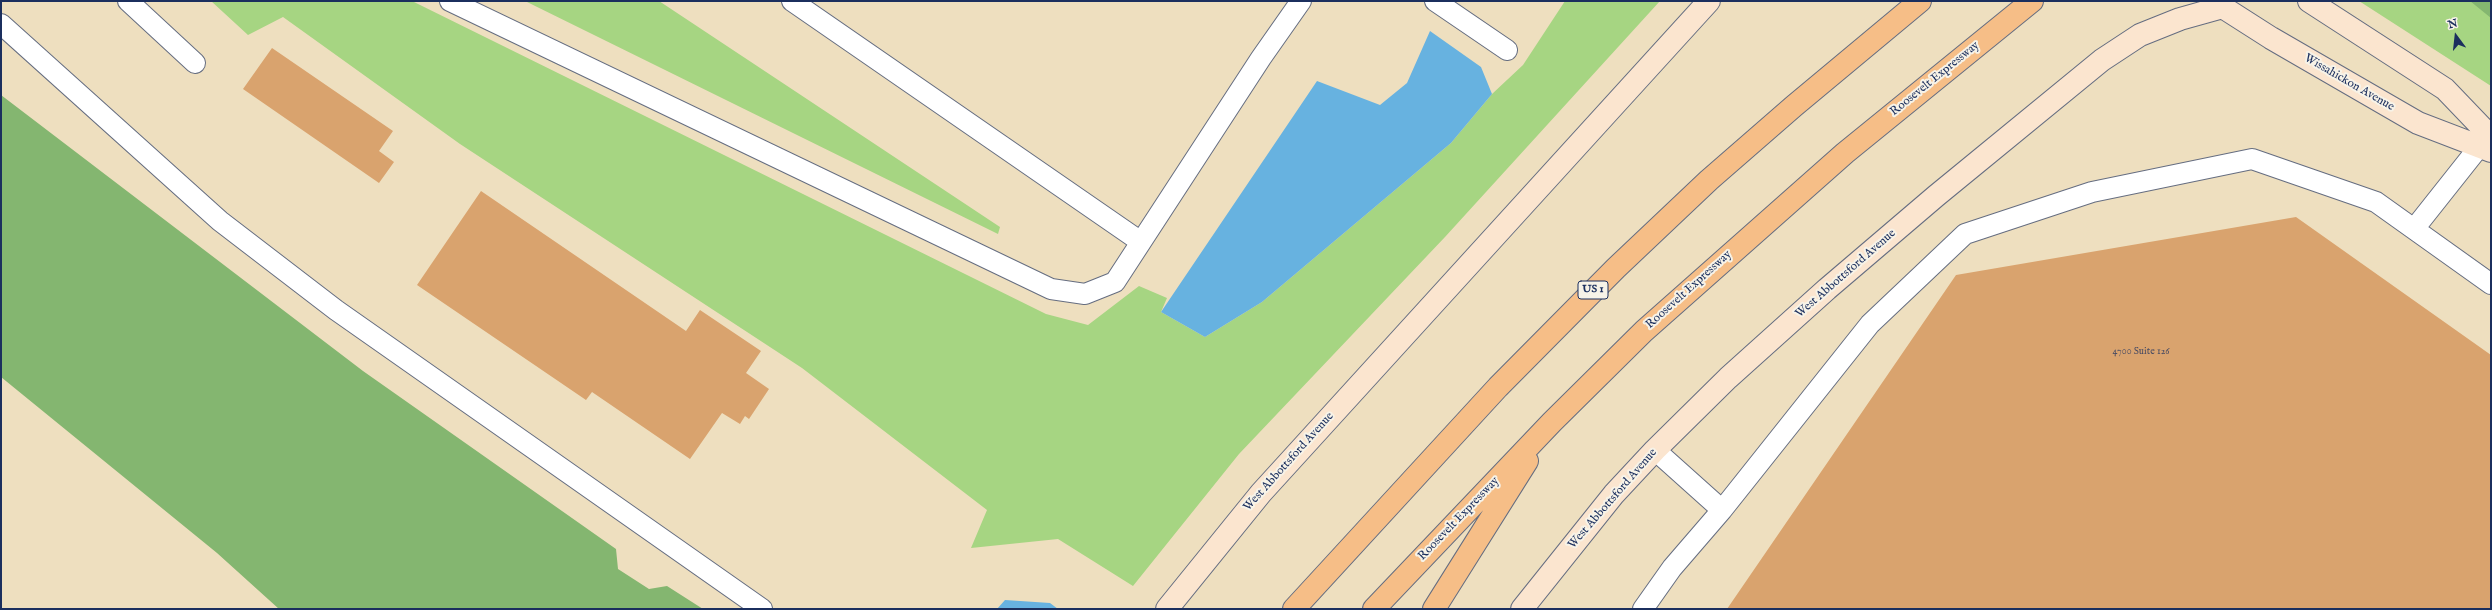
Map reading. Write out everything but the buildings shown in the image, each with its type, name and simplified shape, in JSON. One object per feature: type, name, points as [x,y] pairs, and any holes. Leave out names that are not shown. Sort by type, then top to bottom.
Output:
[{"type":"highway","name":"US 1","points":[[1294,609],[1492,392],[1616,268],[1709,180],[1794,106],[1920,1]]},
{"type":"highway","name":"Roosevelt Expressway","points":[[1374,609],[1552,422],[1644,331],[1736,247],[1845,153],[2032,1]]},
{"type":"highway","points":[[1434,609],[1552,422]]},
{"type":"street","name":"West Abbottsford Avenue","points":[[1167,609],[1261,493],[1709,1]]},
{"type":"street","points":[[2309,1],[2444,89],[2487,145]]},
{"type":"street","name":"West Abbottsford Avenue","points":[[1522,609],[1614,494],[1655,450],[1728,378],[1827,289],[1936,196],[2102,60],[2140,35],[2218,4]]},
{"type":"street","name":"Wissahickon Avenue","points":[[2218,4],[2271,38],[2418,123],[2487,145]]},
{"type":"lane","points":[[128,1],[196,63]]},
{"type":"lane","points":[[450,1],[1051,290],[1085,294],[1114,282],[1261,58],[1301,1]]},
{"type":"lane","points":[[792,1],[1141,242]]},
{"type":"lane","points":[[1436,1],[1507,50]]},
{"type":"lane","points":[[1,24],[226,225],[336,310],[762,609]]},
{"type":"lane","points":[[2414,229],[2487,145]]},
{"type":"lane","points":[[1643,609],[1672,568],[1722,510],[1870,324],[1965,234],[2092,192],[2252,159],[2376,202],[2491,284]]},
{"type":"lane","points":[[1655,450],[1722,510]]},
{"type":"green space","points":[[211,1],[412,1],[1046,314],[1088,325],[1139,286],[1167,298],[1161,312],[1205,337],[1262,302],[1451,143],[1492,94],[1523,65],[1565,1],[1660,1],[1445,237],[1239,454],[1133,586],[1058,539],[971,548],[987,510],[802,368],[460,144],[283,17],[248,35]]},
{"type":"green space","points":[[525,1],[659,1],[1000,227],[998,234]]},
{"type":"green space","points":[[2359,1],[2491,1],[2491,86]]},
{"type":"green space","points":[[2470,1],[2491,1],[2491,18]]},
{"type":"green space","points":[[1,95],[363,371],[616,549],[618,569],[649,589],[667,586],[703,609],[279,609],[217,553],[1,377]]},
{"type":"water","points":[[1430,31],[1481,67],[1492,94],[1451,143],[1262,302],[1205,337],[1161,312],[1317,81],[1380,105],[1407,83]]},
{"type":"water","points":[[1005,600],[1050,603],[1058,609],[997,609]]}]
